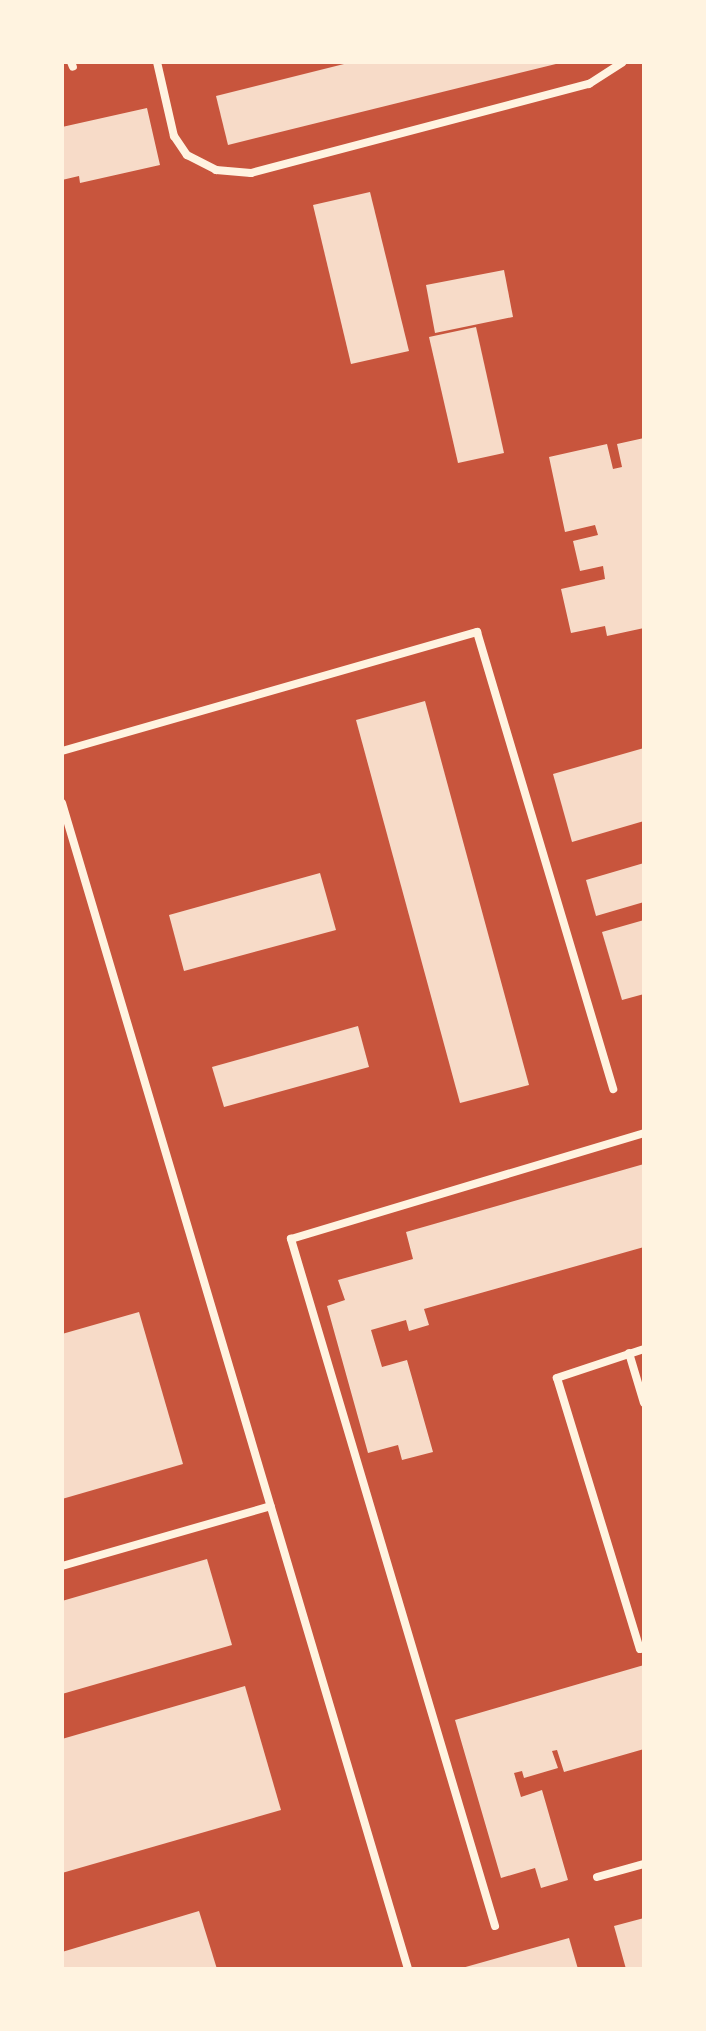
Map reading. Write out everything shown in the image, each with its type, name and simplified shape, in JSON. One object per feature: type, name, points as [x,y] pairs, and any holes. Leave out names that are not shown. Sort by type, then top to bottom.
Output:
[{"type":"street","points":[[157,62],[174,136],[187,155],[216,170],[251,173],[589,84],[623,62]]},
{"type":"street","points":[[62,751],[477,632],[613,1089]]},
{"type":"street","points":[[62,803],[408,1969]]},
{"type":"street","points":[[495,1926],[291,1239],[644,1133]]},
{"type":"street","points":[[644,1349],[557,1378],[640,1649],[644,1648]]},
{"type":"street","points":[[629,1353],[644,1403]]},
{"type":"street","points":[[62,1566],[271,1506]]},
{"type":"street","points":[[597,1877],[644,1864]]},
{"type":"building","points":[[352,62],[560,63],[228,145],[216,96]]},
{"type":"building","points":[[147,108],[160,165],[80,183],[79,176],[62,180],[62,127]]},
{"type":"building","points":[[370,192],[409,351],[351,364],[313,205]]},
{"type":"building","points":[[504,270],[513,317],[435,333],[426,285]]},
{"type":"building","points":[[476,327],[504,453],[458,463],[429,337]]},
{"type":"building","points":[[644,438],[644,628],[607,636],[605,626],[571,633],[561,589],[605,579],[603,566],[580,571],[573,541],[598,535],[595,525],[565,532],[549,457],[607,444],[613,469],[622,467],[617,444]]},
{"type":"building","points":[[425,701],[529,1085],[460,1103],[356,720]]},
{"type":"building","points":[[644,748],[644,821],[572,842],[553,774]]},
{"type":"building","points":[[644,863],[644,902],[596,916],[586,880]]},
{"type":"building","points":[[320,873],[336,930],[184,971],[169,915]]},
{"type":"building","points":[[644,920],[644,994],[622,1000],[602,932]]},
{"type":"building","points":[[358,1026],[369,1067],[224,1107],[212,1067]]},
{"type":"building","points":[[644,1164],[644,1247],[424,1309],[429,1325],[409,1331],[406,1320],[371,1330],[382,1367],[407,1360],[433,1452],[402,1460],[398,1445],[368,1453],[327,1306],[345,1300],[338,1280],[413,1259],[406,1232]]},
{"type":"building","points":[[139,1312],[183,1464],[62,1499],[62,1334]]},
{"type":"building","points":[[207,1559],[232,1645],[62,1694],[62,1601]]},
{"type":"building","points":[[644,1665],[644,1749],[564,1772],[557,1750],[552,1751],[558,1768],[524,1778],[522,1771],[514,1773],[521,1797],[542,1790],[568,1880],[541,1888],[535,1868],[501,1878],[455,1720]]},
{"type":"building","points":[[245,1686],[281,1810],[62,1873],[62,1739]]},
{"type":"building","points":[[199,1911],[217,1969],[62,1969],[62,1952]]},
{"type":"building","points":[[644,1918],[644,1969],[626,1969],[614,1926]]},
{"type":"building","points":[[569,1938],[578,1969],[462,1969],[462,1968]]}]
